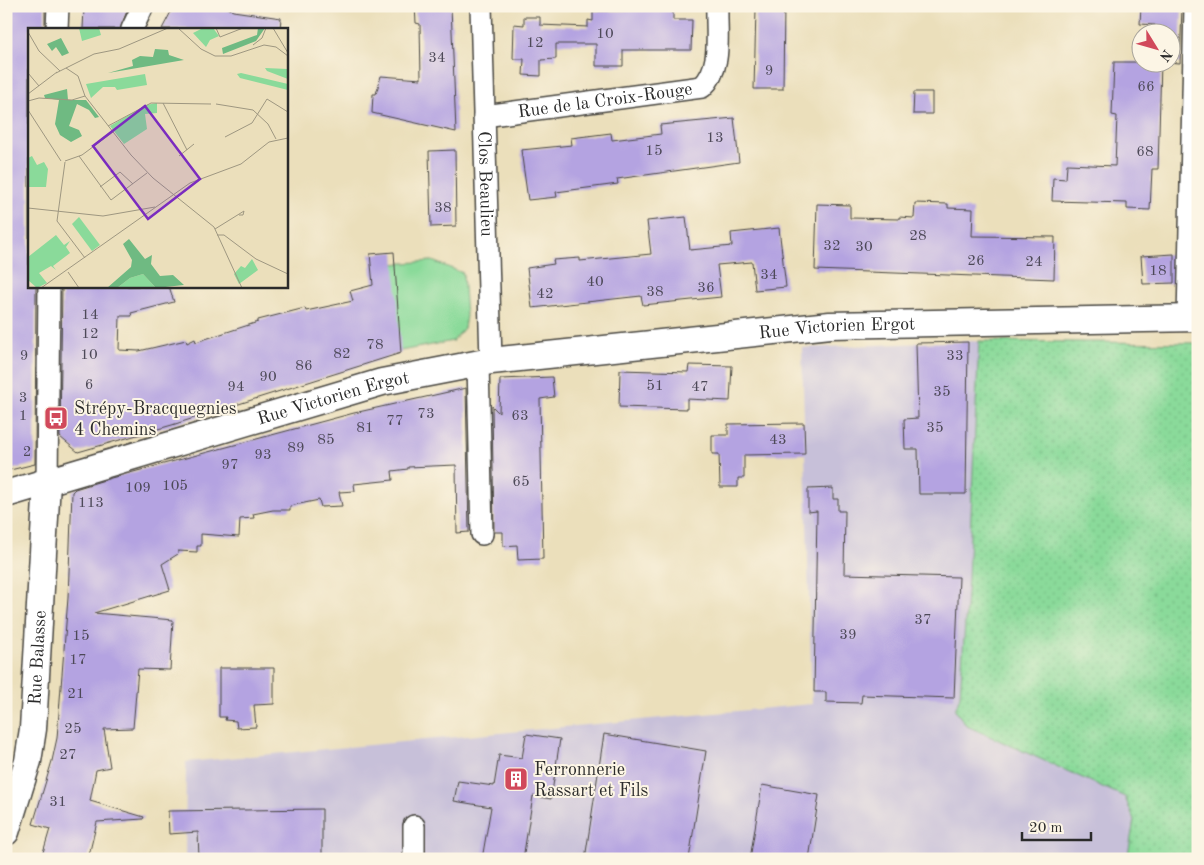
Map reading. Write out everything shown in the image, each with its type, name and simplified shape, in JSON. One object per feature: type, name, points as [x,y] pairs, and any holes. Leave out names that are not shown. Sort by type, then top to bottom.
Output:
[{"type":"street","points":[[56,28],[58,6]]},
{"type":"street","points":[[132,28],[143,6]]},
{"type":"street","name":"Clos Beaulieu","points":[[481,6],[484,116],[485,362]]},
{"type":"street","name":"Rue de la Croix-Rouge","points":[[484,116],[702,87],[711,79],[716,69],[717,6]]},
{"type":"street","points":[[1193,318],[1195,6]]},
{"type":"street","points":[[47,482],[49,288]]},
{"type":"street","name":"Rue Victorien Ergot","points":[[6,494],[382,382],[485,362],[830,325],[1193,318]]},
{"type":"street","points":[[482,534],[485,362]]},
{"type":"street","name":"Rue Balasse","points":[[6,832],[26,770],[33,729],[47,482]]},
{"type":"street","points":[[414,826],[414,859]]},
{"type":"shaded area","points":[[979,341],[1198,343],[1198,859],[185,859],[186,762],[812,704],[802,348]]},
{"type":"green space","points":[[432,261],[463,273],[466,316],[464,328],[453,341],[395,352],[390,264]]},
{"type":"green space","points":[[979,341],[1198,343],[1198,859],[1112,859],[1128,855],[1134,820],[1125,797],[967,726],[955,710],[960,696],[968,579]]},
{"type":"building","points":[[6,6],[45,6],[45,28],[28,28],[28,288],[36,288],[35,464],[6,471]]},
{"type":"building","points":[[103,6],[129,6],[120,28],[83,28],[84,8],[103,9]]},
{"type":"building","points":[[174,6],[225,6],[233,11],[281,18],[280,28],[163,28]]},
{"type":"building","points":[[415,6],[451,6],[456,132],[372,113],[373,94],[376,94],[381,76],[421,79],[420,24],[416,23]]},
{"type":"building","points":[[764,6],[784,6],[783,89],[754,89],[756,9],[764,9]]},
{"type":"building","points":[[1141,6],[1182,6],[1181,22],[1140,22]]},
{"type":"building","points":[[673,10],[673,20],[692,20],[691,50],[623,50],[623,66],[596,66],[596,44],[556,44],[556,59],[541,60],[541,76],[523,75],[524,59],[513,59],[514,24],[524,25],[524,17],[540,17],[540,25],[588,27],[588,20],[593,21],[593,11]]},
{"type":"building","points":[[1114,62],[1132,62],[1132,72],[1161,72],[1158,169],[1152,169],[1150,210],[1127,209],[1127,203],[1052,201],[1053,178],[1066,179],[1067,164],[1115,166],[1117,116],[1112,115]]},
{"type":"building","points":[[914,92],[932,92],[932,114],[913,114]]},
{"type":"building","points":[[734,118],[739,162],[617,179],[618,184],[556,192],[557,197],[528,200],[521,150],[572,145],[571,138],[611,133],[612,140],[661,134],[660,125]]},
{"type":"building","points":[[455,150],[456,226],[431,227],[429,151]]},
{"type":"building","points":[[915,203],[948,204],[948,208],[973,209],[972,236],[1055,237],[1054,279],[815,270],[817,204],[850,205],[850,218],[899,219],[899,217],[914,218]]},
{"type":"building","points":[[686,217],[690,250],[732,246],[731,233],[779,228],[786,287],[755,290],[752,262],[717,265],[721,297],[643,305],[641,296],[532,308],[527,268],[554,264],[553,260],[580,258],[580,261],[651,254],[647,221]]},
{"type":"building","points":[[394,252],[401,353],[172,425],[78,452],[60,437],[62,288],[170,288],[174,302],[131,313],[132,316],[120,316],[119,350],[139,351],[186,340],[187,343],[195,339],[196,342],[258,322],[258,320],[305,308],[306,311],[353,301],[350,291],[373,285],[370,254]]},
{"type":"building","points":[[1174,254],[1174,283],[1143,284],[1141,256]]},
{"type":"building","points":[[968,342],[966,494],[919,494],[918,449],[905,449],[904,419],[918,418],[916,343]]},
{"type":"building","points":[[689,365],[732,366],[730,401],[687,399],[687,409],[619,407],[620,370],[688,372]]},
{"type":"building","points":[[552,377],[554,397],[540,399],[543,559],[518,560],[517,545],[503,546],[503,532],[494,532],[492,406],[499,413],[500,379]]},
{"type":"building","points":[[466,388],[469,532],[457,533],[456,465],[408,467],[408,469],[392,471],[393,480],[354,484],[355,491],[339,492],[342,506],[321,507],[319,500],[290,506],[290,510],[273,510],[253,514],[254,518],[240,519],[239,537],[201,534],[201,546],[197,546],[197,552],[178,551],[178,554],[162,564],[170,590],[94,613],[173,620],[170,670],[138,669],[133,728],[104,729],[110,767],[96,770],[90,801],[144,817],[143,819],[97,822],[88,859],[41,859],[50,829],[33,824],[57,738],[68,598],[72,492],[75,489],[111,478],[354,413]]},
{"type":"building","points":[[804,423],[805,454],[744,455],[744,478],[738,478],[738,487],[720,487],[719,454],[712,454],[712,435],[728,435],[728,424]]},
{"type":"building","points":[[833,488],[833,499],[838,499],[838,511],[845,511],[844,574],[959,577],[954,698],[862,695],[861,703],[826,702],[826,692],[814,692],[817,511],[808,512],[808,489]]},
{"type":"building","points":[[219,668],[274,668],[274,704],[254,705],[256,727],[237,728],[236,721],[225,720],[226,717],[219,717]]},
{"type":"building","name":"Ferronnerie Rassart et Fils","points":[[526,734],[560,739],[551,799],[533,796],[523,859],[482,859],[491,807],[454,801],[458,781],[494,786],[499,755],[522,758]]},
{"type":"building","points":[[604,734],[706,751],[689,859],[585,859]]},
{"type":"building","points":[[762,785],[819,795],[809,859],[750,859]]},
{"type":"building","points":[[322,809],[322,859],[199,859],[198,832],[169,834],[168,811]]},
{"type":"place","name":"Strépy-Bracquegnies 4 Chemins","points":[[56,418]]},
{"type":"place","name":"Ferronnerie Rassart et Fils","points":[[516,779]]}]
